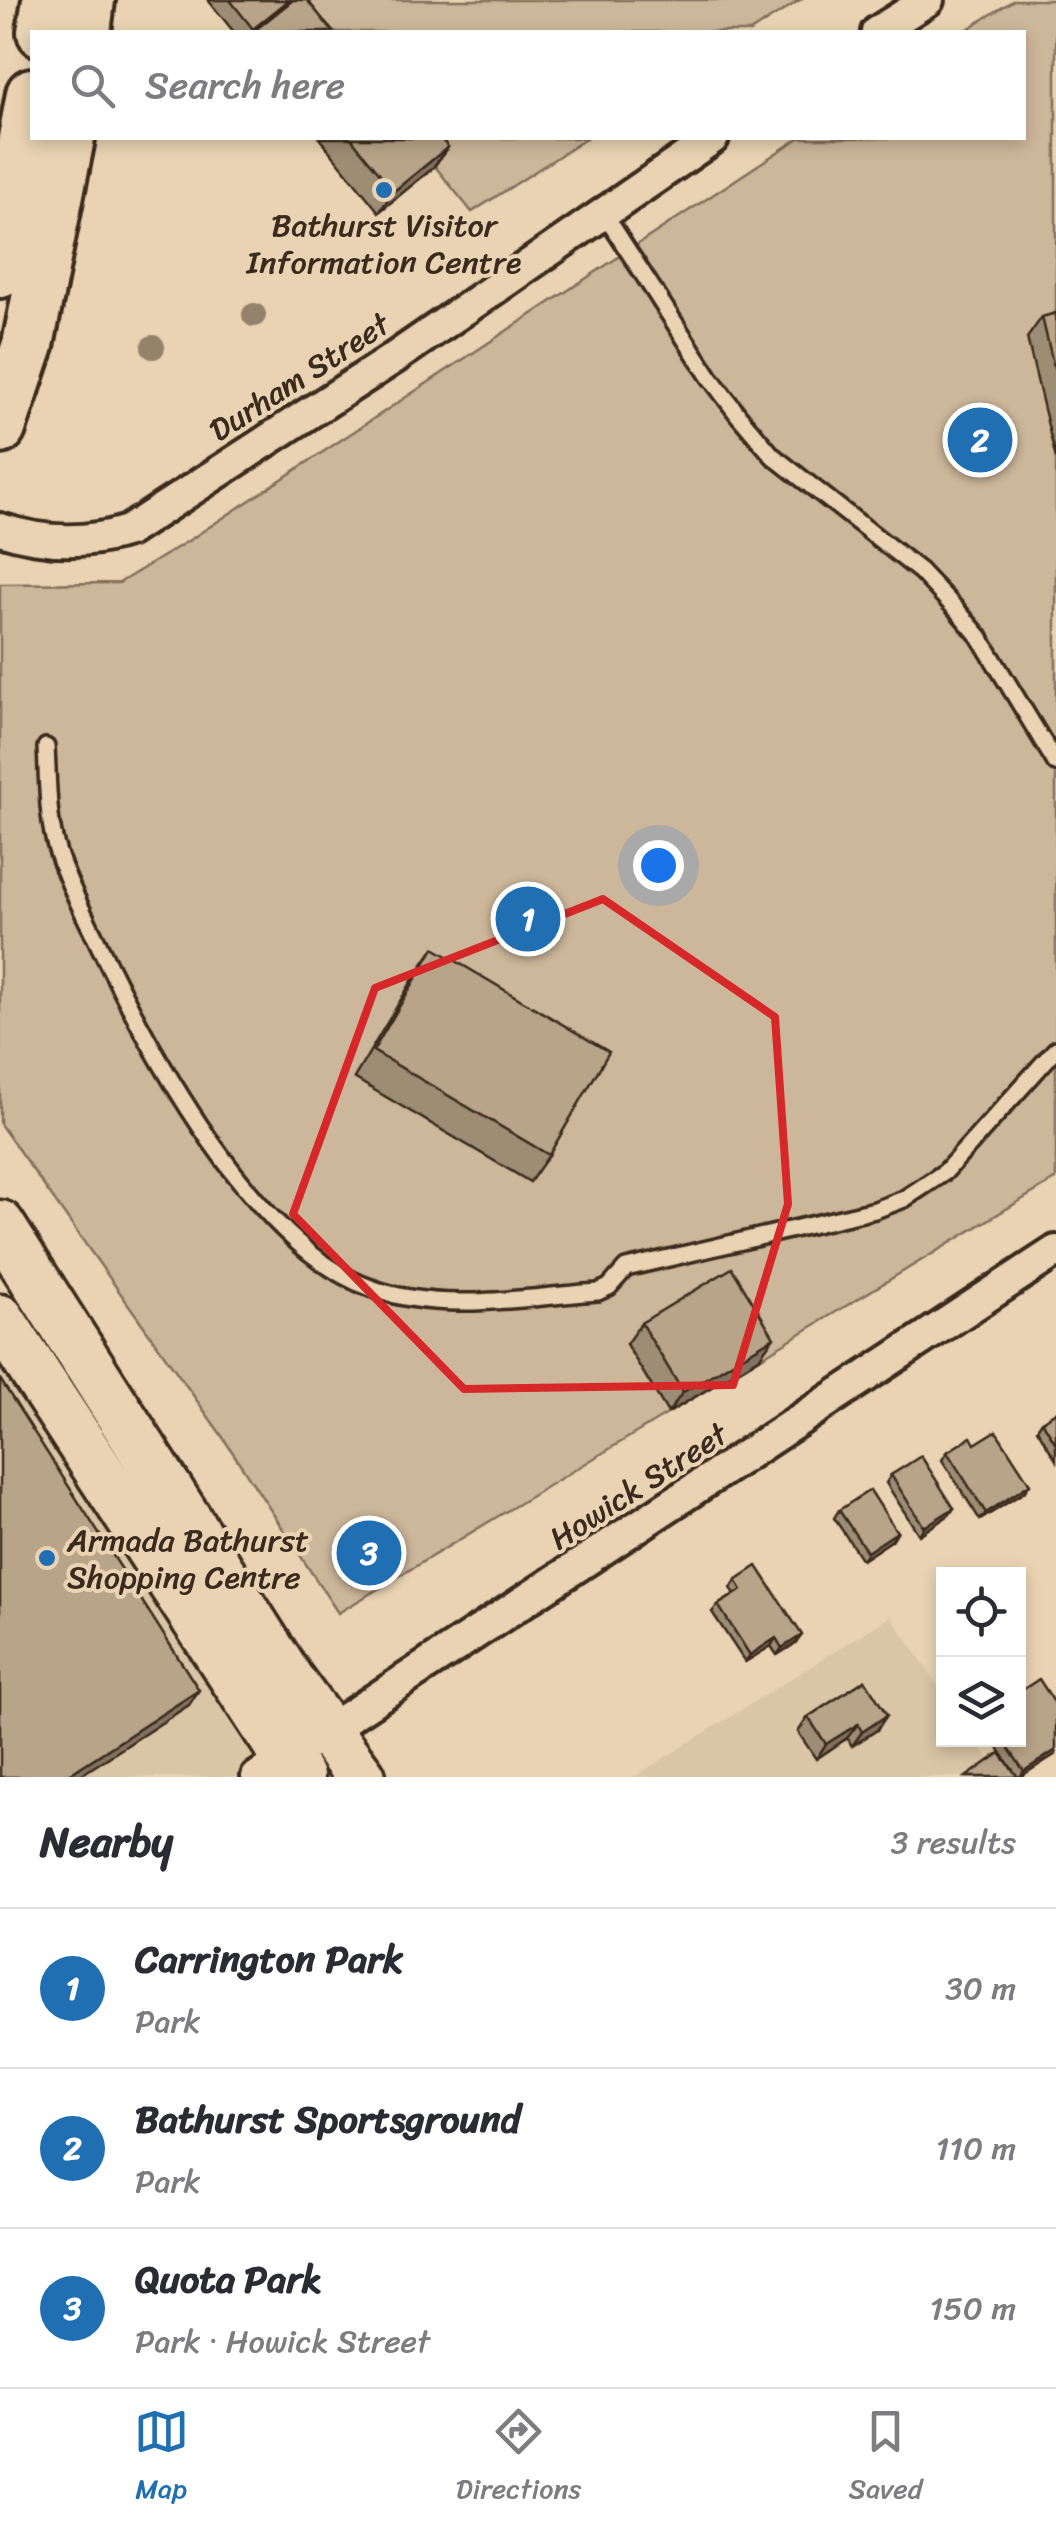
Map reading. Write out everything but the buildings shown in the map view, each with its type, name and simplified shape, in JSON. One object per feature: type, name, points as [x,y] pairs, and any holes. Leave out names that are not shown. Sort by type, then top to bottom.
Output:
[{"type":"highway","points":[[43,30],[48,0]]},
{"type":"highway","points":[[85,30],[90,0]]},
{"type":"highway","points":[[0,272],[30,105]]},
{"type":"highway","points":[[0,428],[28,344],[68,140]]},
{"type":"main road","points":[[0,1225],[22,1305],[280,1771]]},
{"type":"main road","points":[[22,1305],[361,1777]]},
{"type":"street","points":[[880,30],[928,0]]},
{"type":"street","name":"Durham Street","points":[[0,529],[21,536],[80,542],[128,531],[394,358],[710,140]]},
{"type":"street","name":"Howick Street","points":[[280,1771],[326,1733],[1056,1251]]},
{"type":"lane","points":[[604,212],[699,361],[739,416],[774,456],[920,572],[980,636],[1056,762]]},
{"type":"lane","points":[[46,747],[57,851],[127,1003],[215,1148],[248,1191],[294,1240],[333,1271],[371,1288],[414,1299],[454,1303],[598,1292],[609,1287],[626,1268],[876,1210],[946,1172],[1056,1048]]},
{"type":"highlighted area","points":[[603,899],[775,1017],[788,1204],[733,1385],[464,1389],[293,1214],[375,988]]},
{"type":"shaded area","points":[[300,0],[800,0],[753,30],[324,30]]},
{"type":"shaded area","points":[[1014,0],[1056,0],[1056,1179],[338,1613],[220,1433],[0,1124],[0,584],[119,583],[796,140],[1026,140],[1026,30],[966,30]]},
{"type":"shaded area","points":[[414,140],[584,140],[472,212]]},
{"type":"shaded area","name":"Armada Bathurst Shopping Centre","points":[[0,1361],[269,1777],[0,1777]]},
{"type":"shaded area","points":[[891,1616],[936,1683],[936,1747],[981,1747],[1001,1777],[634,1777]]},
{"type":"place","name":"Bathurst Visitor Information Centre","points":[[384,190]]},
{"type":"place","name":"Bathurst Sportsground","points":[[980,440]]},
{"type":"place","name":"Carrington Park","points":[[528,919]]},
{"type":"place","name":"Quota Park","points":[[369,1553]]},
{"type":"place","name":"Armada Bathurst Shopping Centre","points":[[47,1558]]}]
